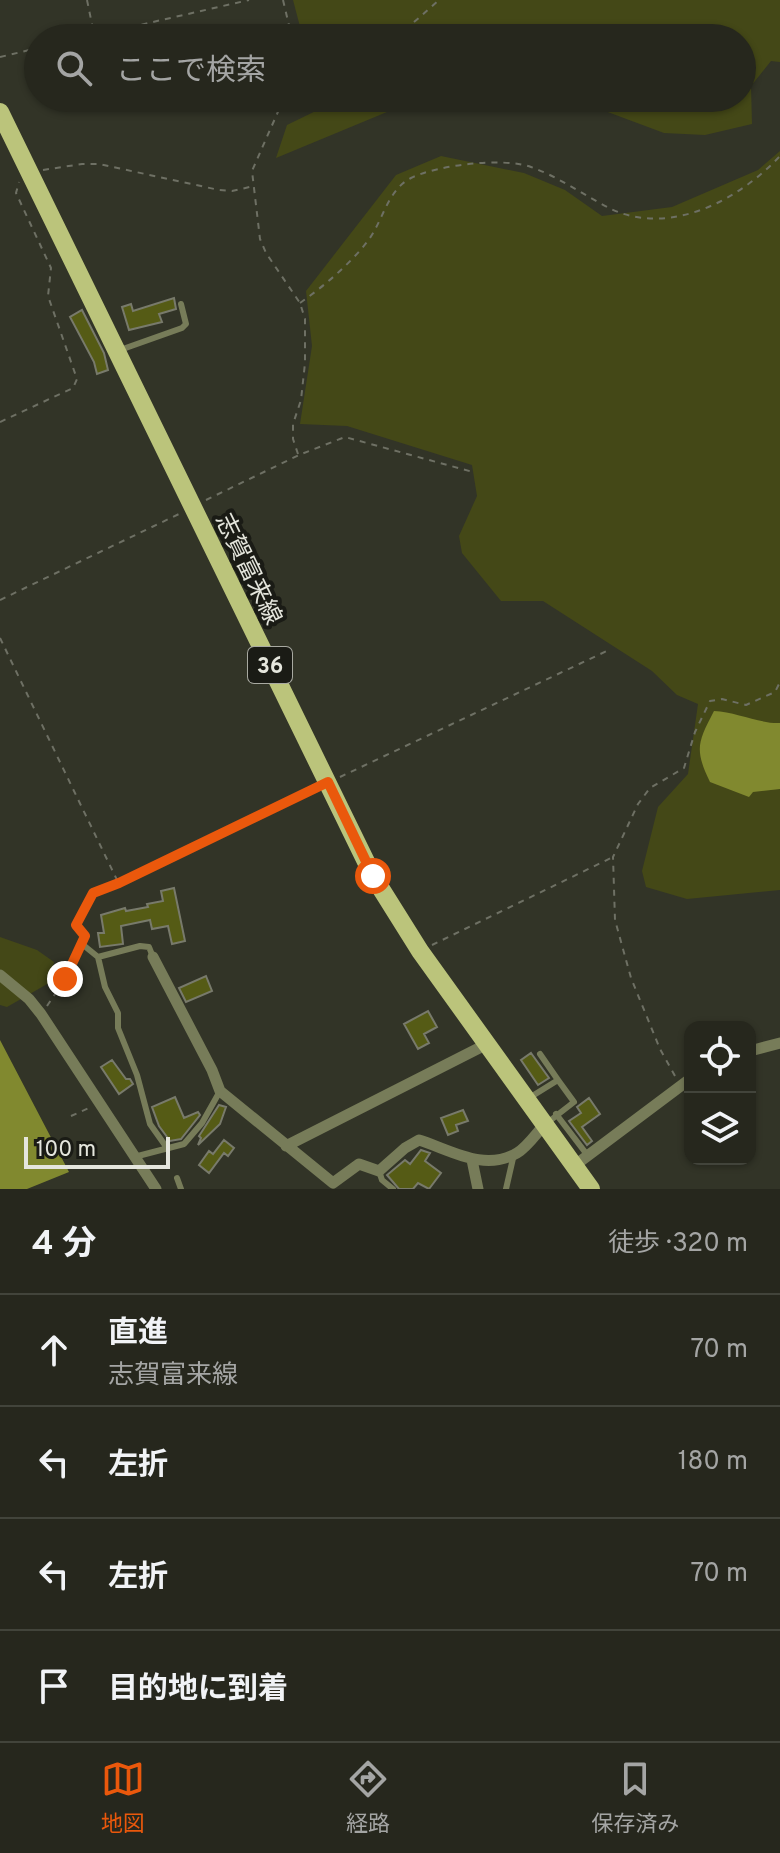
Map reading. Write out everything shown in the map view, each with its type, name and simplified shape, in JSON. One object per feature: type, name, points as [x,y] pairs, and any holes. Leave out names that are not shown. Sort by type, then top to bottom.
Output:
[{"type":"main road","name":"志賀富来線","points":[[0,112],[373,876],[420,951],[526,1099],[550,1120],[580,1159],[591,1189]]},
{"type":"street","points":[[153,957],[220,1091],[333,1183],[359,1164],[379,1171],[419,1140],[472,1160],[486,1162],[514,1154],[550,1120]]},
{"type":"street","points":[[0,975],[29,999],[41,1014],[156,1189]]},
{"type":"street","points":[[756,1049],[780,1043]]},
{"type":"street","points":[[286,1146],[487,1044]]},
{"type":"street","points":[[580,1159],[684,1082]]},
{"type":"street","points":[[472,1160],[478,1189]]},
{"type":"lane","points":[[118,350],[182,328],[186,324],[181,304]]},
{"type":"lane","points":[[82,944],[98,957],[105,987],[118,1013],[118,1028],[137,1075],[150,1124],[167,1148]]},
{"type":"lane","points":[[98,957],[140,946],[149,947],[153,957]]},
{"type":"lane","points":[[540,1054],[574,1102],[550,1120]]},
{"type":"lane","points":[[526,1099],[558,1080]]},
{"type":"lane","points":[[134,1157],[184,1144],[202,1123],[220,1091]]},
{"type":"lane","points":[[506,1189],[514,1154]]},
{"type":"lane","points":[[379,1171],[382,1180],[393,1189]]},
{"type":"lane","points":[[177,1178],[181,1189]]},
{"type":"path","points":[[87,0],[92,24]]},
{"type":"path","points":[[143,24],[249,0]]},
{"type":"path","points":[[283,0],[289,24]]},
{"type":"path","points":[[412,24],[439,0]]},
{"type":"path","points":[[0,57],[24,51]]},
{"type":"path","points":[[277,112],[252,171],[260,239],[300,303],[305,319],[301,400],[293,424],[293,439],[299,455]]},
{"type":"path","points":[[300,303],[371,238],[396,190],[414,176],[441,169],[507,163],[530,166],[609,208],[635,215],[678,217],[720,202],[749,186],[780,156]]},
{"type":"path","points":[[0,422],[73,388],[77,379],[48,296],[51,268],[16,193],[20,181],[59,166],[99,164],[219,190],[232,191],[254,186]]},
{"type":"path","points":[[0,600],[299,455],[345,437],[473,472]]},
{"type":"path","points":[[0,638],[119,883]]},
{"type":"path","points":[[41,1014],[65,979],[82,944],[85,936],[76,925],[93,893],[611,649]]},
{"type":"path","points":[[684,1080],[660,1049],[631,978],[615,920],[613,857],[638,804],[650,788],[684,768],[695,732],[710,701],[722,699],[746,705],[775,692],[780,682]]},
{"type":"path","points":[[420,951],[613,857]]},
{"type":"path","points":[[71,1116],[83,1109],[101,1106]]},
{"type":"shaded area","points":[[293,0],[780,0],[780,62],[771,61],[756,80],[756,24],[299,24]]},
{"type":"shaded area","points":[[314,112],[387,112],[276,158],[287,125]]},
{"type":"shaded area","points":[[608,112],[752,112],[752,124],[705,135],[664,133]]},
{"type":"shaded area","points":[[780,151],[780,890],[687,899],[646,887],[642,871],[658,807],[688,774],[698,704],[677,695],[652,671],[543,601],[501,601],[462,553],[459,536],[477,496],[472,465],[347,426],[300,424],[312,346],[306,291],[396,175],[441,156],[524,173],[565,190],[602,216],[672,207],[758,170]]},
{"type":"shaded area","points":[[714,711],[780,723],[780,789],[753,792],[749,797],[710,782],[700,746]]},
{"type":"shaded area","points":[[0,937],[37,950],[54,962],[49,983],[7,1007],[0,1005]]},
{"type":"shaded area","points":[[0,1040],[69,1172],[27,1189],[0,1189]]},
{"type":"building","points":[[174,298],[176,309],[159,314],[162,322],[129,330],[122,307],[131,304],[133,311]]},
{"type":"building","points":[[82,310],[104,353],[108,370],[97,374],[94,362],[70,317]]},
{"type":"building","points":[[174,888],[185,941],[172,944],[168,926],[152,929],[150,920],[121,926],[123,944],[100,947],[98,933],[104,933],[101,915],[125,908],[126,911],[148,907],[147,904],[163,901],[161,891]]},
{"type":"building","points":[[206,976],[212,991],[186,1002],[179,988]]},
{"type":"building","points":[[428,1011],[437,1027],[424,1034],[429,1043],[418,1049],[404,1024]]},
{"type":"building","points":[[531,1053],[549,1078],[538,1085],[521,1060]]},
{"type":"building","points":[[112,1060],[133,1084],[119,1094],[101,1067]]},
{"type":"building","points":[[175,1097],[184,1118],[198,1112],[200,1115],[181,1139],[170,1141],[159,1126],[152,1107]]},
{"type":"building","points":[[589,1098],[600,1114],[582,1127],[592,1141],[587,1145],[569,1121],[581,1113],[577,1107]]},
{"type":"building","points":[[219,1105],[226,1107],[220,1124],[198,1145],[199,1136]]},
{"type":"building","points":[[463,1110],[468,1121],[456,1125],[458,1131],[448,1135],[441,1118]]},
{"type":"building","points":[[224,1140],[234,1148],[228,1156],[224,1153],[209,1173],[199,1165],[209,1151],[213,1154]]},
{"type":"building","points":[[421,1150],[430,1153],[425,1161],[441,1173],[429,1189],[418,1183],[413,1189],[399,1189],[387,1175],[405,1160],[410,1164]]},
{"type":"route","points":[[65,979],[85,936],[76,925],[93,893],[328,782],[373,876]]}]
